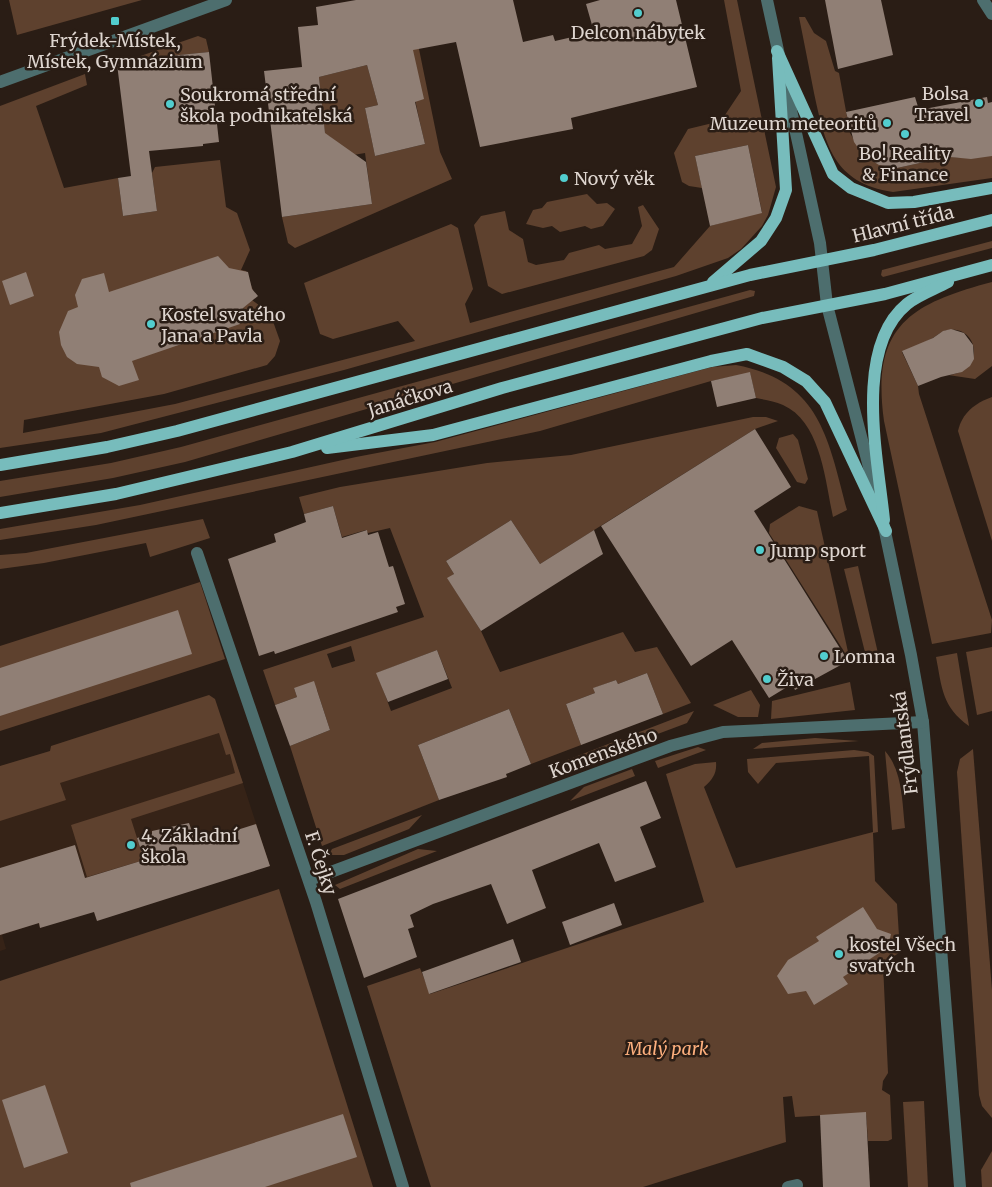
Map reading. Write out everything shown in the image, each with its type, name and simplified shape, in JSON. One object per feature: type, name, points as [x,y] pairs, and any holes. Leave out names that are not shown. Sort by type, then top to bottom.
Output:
[{"type":"main road","points":[[777,51],[833,174],[851,188],[888,203],[914,202],[992,188]]},
{"type":"main road","points":[[710,285],[761,241],[776,218],[786,190],[777,51]]},
{"type":"main road","name":"Hlavní třída","points":[[822,260],[874,250],[992,220]]},
{"type":"main road","name":"Janáčkova","points":[[0,465],[107,447],[177,431],[750,274],[822,260]]},
{"type":"main road","points":[[827,305],[885,294],[992,265]]},
{"type":"main road","points":[[886,531],[872,400],[875,360],[885,332],[907,304],[965,272]]},
{"type":"main road","name":"Janáčkova","points":[[0,513],[116,494],[292,452],[502,388],[762,318],[827,305]]},
{"type":"main road","points":[[292,452],[432,434],[711,361],[747,354],[783,366],[806,381],[825,402],[886,531]]},
{"type":"street","points":[[0,82],[226,0]]},
{"type":"street","name":"Frýdlantská","points":[[766,0],[822,260],[827,305],[886,531],[912,655],[923,722],[942,938],[960,1187]]},
{"type":"street","points":[[983,0],[992,14]]},
{"type":"street","name":"F. Čejky","points":[[197,553],[309,880],[403,1187]]},
{"type":"street","name":"Komenského","points":[[309,880],[670,746],[714,735],[923,722]]},
{"type":"shaded area","name":"4. Základní škola","points":[[221,716],[270,866],[92,907],[40,928],[38,923],[2,935],[6,949],[0,951],[0,766]]},
{"type":"green space","points":[[9,0],[142,0],[17,35]]},
{"type":"green space","points":[[409,0],[440,152],[452,179],[295,248],[288,243],[282,217],[372,204],[365,153],[318,161],[335,141],[329,136],[325,137],[324,125],[315,125],[322,105],[319,77],[367,65],[378,105],[365,108],[375,156],[425,144],[410,72],[407,35]]},
{"type":"green space","points":[[724,0],[737,0],[776,187],[768,215],[762,226],[741,249],[728,258],[676,276],[344,370],[101,433],[0,448],[0,106],[85,74],[87,85],[36,106],[64,188],[118,178],[123,216],[157,211],[152,173],[155,167],[220,160],[226,207],[237,213],[250,250],[241,270],[246,271],[255,296],[252,300],[270,313],[280,341],[275,356],[267,365],[164,394],[24,420],[23,433],[175,404],[415,341],[398,321],[333,339],[320,334],[304,283],[451,224],[458,228],[473,289],[465,304],[470,323],[674,267],[710,226],[762,212],[748,145],[695,156],[702,188],[689,186],[682,182],[674,153],[688,129],[721,121],[741,91]]},
{"type":"green space","points":[[799,17],[805,17],[814,33],[826,41],[835,71],[839,73],[850,133],[863,155],[897,168],[929,161],[929,156],[950,151],[952,157],[964,158],[992,150],[992,178],[893,192],[873,187],[857,180],[845,170],[835,158],[823,129]]},
{"type":"green space","points":[[198,36],[206,39],[209,52],[129,60]]},
{"type":"green space","points":[[587,194],[597,204],[607,203],[615,209],[603,226],[591,229],[585,226],[560,232],[552,226],[543,228],[526,224],[533,210],[542,208],[547,202]]},
{"type":"green space","points":[[643,205],[659,229],[652,250],[644,256],[502,294],[488,286],[474,225],[481,216],[505,211],[509,230],[523,239],[528,262],[536,265],[564,260],[569,253],[599,245],[605,249],[632,244],[642,226],[638,207]]},
{"type":"green space","points":[[992,241],[992,248],[883,277],[881,275],[882,270]]},
{"type":"green space","points":[[992,282],[992,366],[975,379],[948,375],[960,372],[968,366],[973,358],[972,341],[966,334],[958,330],[943,331],[928,341],[902,352],[918,386],[992,620],[991,633],[932,644],[884,421],[882,389],[884,363],[891,342],[902,324],[918,311],[938,300],[963,290]]},
{"type":"green space","points":[[750,290],[755,291],[754,296],[185,462],[113,478],[0,497],[0,481],[111,463],[181,447]]},
{"type":"green space","points":[[736,365],[764,373],[786,384],[803,399],[816,416],[826,437],[847,510],[833,517],[824,470],[806,424],[796,413],[783,405],[756,398],[750,373],[711,381],[540,431],[96,525],[0,540],[0,529],[140,505],[356,457],[435,442],[712,367]]},
{"type":"green space","points":[[992,397],[992,541],[958,431],[970,409]]},
{"type":"green space","points":[[753,417],[766,417],[778,421],[755,429],[540,564],[511,520],[446,561],[454,574],[448,579],[481,631],[500,672],[623,632],[635,652],[657,647],[691,703],[663,714],[647,673],[618,684],[616,680],[594,688],[595,693],[566,704],[581,745],[531,764],[509,709],[418,745],[439,800],[322,846],[290,746],[330,730],[317,690],[310,692],[294,688],[297,697],[275,705],[263,670],[424,617],[390,528],[368,533],[366,530],[342,537],[333,506],[304,514],[299,497],[340,487],[487,463],[571,455]],"holes":[[[351,646],[355,661],[332,668],[327,654]],[[437,650],[452,688],[391,711],[377,673]]]},
{"type":"green space","points":[[793,434],[798,440],[808,479],[805,484],[797,482],[776,448],[779,438]]},
{"type":"green space","points":[[799,506],[817,511],[850,661],[769,533],[770,524]]},
{"type":"green space","points":[[203,519],[210,538],[150,557],[146,543],[44,563],[0,569],[0,555],[26,553]]},
{"type":"green space","points":[[858,566],[880,662],[868,664],[844,569]]},
{"type":"green space","points":[[200,582],[225,659],[0,731],[0,646]]},
{"type":"green space","points":[[992,647],[992,711],[977,715],[966,652]]},
{"type":"green space","points":[[957,653],[969,726],[953,712],[948,704],[942,687],[936,657]]},
{"type":"green space","points":[[850,682],[855,710],[771,719],[772,701]]},
{"type":"green space","points":[[751,690],[760,705],[758,717],[738,717],[713,705]]},
{"type":"green space","points":[[209,695],[215,699],[243,783],[131,819],[144,860],[87,877],[71,825],[235,773],[230,754],[226,755],[219,733],[60,783],[66,800],[0,821],[0,766],[50,751],[51,746]]},
{"type":"green space","points":[[694,711],[687,723],[631,744],[629,736]]},
{"type":"green space","points":[[815,738],[859,741],[753,749],[762,743]]},
{"type":"green space","points":[[621,739],[625,747],[575,765],[557,764]]},
{"type":"green space","points":[[698,747],[706,750],[658,768],[655,761]]},
{"type":"green space","points":[[973,749],[992,990],[992,1118],[982,1106],[979,1095],[957,772],[960,759]]},
{"type":"green space","name":"Malý park","points":[[854,750],[868,752],[874,756],[878,832],[873,833],[875,881],[897,904],[900,952],[883,964],[888,1073],[883,1081],[882,1090],[890,1095],[892,1139],[888,1141],[868,1141],[866,1113],[795,1117],[792,1096],[783,1097],[786,1142],[643,1187],[431,1187],[367,986],[420,968],[430,994],[704,902],[666,774],[695,764],[716,762],[714,776],[704,787],[736,868],[873,832],[869,756],[776,763],[758,784],[748,772],[747,759]]},
{"type":"green space","points":[[885,751],[891,759],[898,778],[905,828],[892,830]]},
{"type":"green space","points":[[632,769],[635,776],[570,801],[584,787]]},
{"type":"green space","points":[[422,815],[409,829],[344,855],[329,855],[332,849]]},
{"type":"green space","points":[[418,849],[437,851],[340,889],[335,885]]},
{"type":"green space","points":[[279,889],[373,1187],[0,1187],[0,981]]},
{"type":"green space","points":[[924,1101],[928,1187],[908,1187],[903,1102]]},
{"type":"green space","points":[[992,1151],[992,1187],[982,1187],[981,1170]]},
{"type":"building","points":[[356,0],[513,0],[523,42],[553,35],[555,41],[594,32],[586,4],[600,0],[676,0],[697,87],[571,118],[573,129],[480,147],[456,42],[413,50],[424,99],[415,102],[425,144],[375,156],[365,108],[378,105],[367,65],[319,77],[325,133],[366,162],[372,204],[282,217],[264,71],[302,67],[298,27],[318,25],[316,7]]},
{"type":"building","points":[[825,0],[881,0],[893,55],[838,69]]},
{"type":"building","points":[[209,52],[219,142],[203,144],[203,146],[149,151],[157,211],[123,216],[118,178],[131,176],[117,64],[129,60]]},
{"type":"building","points":[[915,97],[919,110],[987,97],[988,103],[992,102],[992,156],[971,159],[929,155],[929,161],[897,168],[879,165],[863,155],[854,142],[846,112]]},
{"type":"building","points":[[748,145],[762,213],[710,226],[695,156]]},
{"type":"building","name":"Kostel svatého Jana a Pavla","points":[[218,256],[229,268],[248,272],[252,289],[258,296],[243,308],[240,324],[132,361],[139,380],[119,386],[102,377],[99,367],[77,364],[67,357],[61,345],[59,332],[68,311],[78,307],[75,295],[82,279],[104,273],[109,292]]},
{"type":"building","points":[[26,272],[34,296],[10,305],[2,281]]},
{"type":"building","points":[[951,329],[964,333],[973,345],[974,359],[970,366],[962,372],[941,377],[918,386],[902,351]]},
{"type":"building","points":[[750,372],[756,398],[717,407],[711,381]]},
{"type":"building","points":[[755,429],[791,487],[754,511],[848,661],[795,690],[792,684],[769,698],[732,640],[691,666],[601,526]]},
{"type":"building","points":[[333,506],[342,538],[367,530],[368,535],[378,532],[389,567],[393,566],[405,604],[396,607],[398,612],[275,654],[274,651],[259,656],[228,559],[276,542],[274,534],[306,522],[304,514]]},
{"type":"building","points":[[511,520],[540,564],[594,530],[603,554],[481,631],[447,578],[454,574],[446,561]]},
{"type":"building","points":[[178,610],[192,654],[0,716],[0,668]]},
{"type":"building","points":[[437,650],[448,679],[388,702],[376,673]]},
{"type":"building","points":[[647,673],[663,714],[581,745],[566,704],[595,693],[593,688],[616,680],[618,684]]},
{"type":"building","points":[[314,681],[330,730],[290,746],[275,705],[297,697],[294,688]]},
{"type":"building","points":[[509,709],[531,764],[506,774],[507,777],[439,800],[418,745]]},
{"type":"building","points":[[646,781],[661,818],[640,827],[656,867],[615,882],[599,843],[532,870],[546,908],[507,924],[491,884],[433,904],[410,915],[414,927],[408,929],[417,957],[364,978],[338,899]]},
{"type":"building","points":[[189,823],[196,843],[256,824],[270,866],[97,921],[94,912],[40,928],[39,923],[0,935],[0,868],[75,845],[85,878],[144,860],[137,838],[152,834],[152,831]]},
{"type":"building","points":[[614,903],[622,925],[570,945],[562,922]]},
{"type":"building","name":"kostel Všech svatých","points":[[863,907],[877,929],[891,934],[888,947],[843,977],[848,984],[814,1005],[806,991],[788,994],[777,976],[788,960],[819,941],[816,937]]},
{"type":"building","points":[[513,939],[521,962],[429,994],[422,972]]},
{"type":"building","points":[[45,1085],[68,1153],[24,1168],[2,1100]]},
{"type":"building","points":[[866,1112],[870,1187],[823,1187],[820,1115]]},
{"type":"building","points":[[343,1114],[357,1157],[265,1187],[131,1187],[130,1183]]},
{"type":"place","name":"Delcon nábytek","points":[[638,13]]},
{"type":"place","name":"Frýdek-Místek, Místek, Gymnázium","points":[[115,21]]},
{"type":"place","name":"Bolsa Travel","points":[[979,103]]},
{"type":"place","name":"Soukromá střední škola podnikatelská","points":[[170,104]]},
{"type":"place","name":"Muzeum meteoritů","points":[[887,123]]},
{"type":"place","name":"Bo! Reality & Finance","points":[[905,134]]},
{"type":"place","name":"Nový věk","points":[[564,178]]},
{"type":"place","name":"Kostel svatého Jana a Pavla","points":[[151,324]]},
{"type":"place","name":"Jump sport","points":[[760,550]]},
{"type":"place","name":"Lomna","points":[[824,656]]},
{"type":"place","name":"Živa","points":[[767,679]]},
{"type":"place","name":"4. Základní škola","points":[[131,845]]},
{"type":"place","name":"kostel Všech svatých","points":[[839,954]]}]
